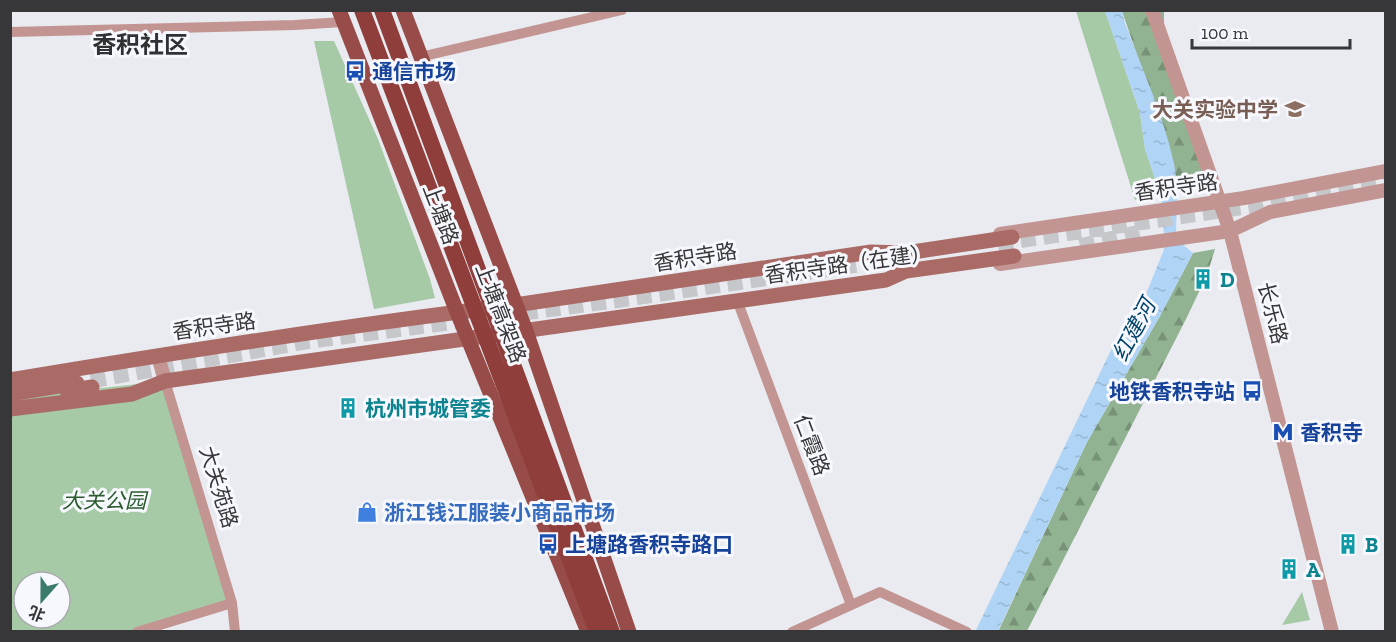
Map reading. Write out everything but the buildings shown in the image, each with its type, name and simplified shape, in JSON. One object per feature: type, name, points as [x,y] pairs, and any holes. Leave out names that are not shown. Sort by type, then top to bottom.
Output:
[{"type":"highway","name":"上塘高架路","points":[[362,10],[597,632]]},
{"type":"highway","name":"上塘高架路","points":[[382,10],[612,632]]},
{"type":"main road","name":"上塘路","points":[[404,10],[526,331],[629,632]]},
{"type":"main road","name":"上塘路","points":[[341,16],[456,312],[588,632]]},
{"type":"main road","points":[[871,252],[906,253],[1012,237]]},
{"type":"main road","name":"香积寺路","points":[[10,381],[158,356],[871,252]]},
{"type":"main road","points":[[886,280],[906,271],[1014,256]]},
{"type":"main road","name":"香积寺路（在建）","points":[[526,331],[886,280]]},
{"type":"main road","points":[[10,409],[132,394],[165,381],[526,331]]},
{"type":"main road","points":[[10,394],[92,384],[10,400]]},
{"type":"street","points":[[420,57],[622,10]]},
{"type":"street","name":"长乐路","points":[[1152,10],[1230,231],[1332,632]]},
{"type":"street","points":[[10,32],[295,25],[341,16]]},
{"type":"street","name":"香积寺路","points":[[871,252],[1219,202],[1386,171]]},
{"type":"street","points":[[1230,231],[1270,212],[1386,190]]},
{"type":"street","name":"香积寺路（在建）","points":[[886,280],[1230,231]]},
{"type":"street","name":"仁霞路","points":[[737,300],[851,604]]},
{"type":"street","name":"大关苑路","points":[[158,356],[232,603],[235,632]]},
{"type":"street","points":[[792,632],[880,592],[967,632]]},
{"type":"street","points":[[137,632],[232,603]]},
{"type":"green space","points":[[1076,11],[1105,11],[1140,113],[1145,149],[1161,196],[1135,200]]},
{"type":"green space","points":[[1122,11],[1164,11],[1164,44],[1216,179],[1177,189],[1174,164]]},
{"type":"green space","points":[[314,41],[334,41],[378,139],[435,298],[374,309]]},
{"type":"green space","points":[[1215,249],[1207,275],[1187,317],[1027,631],[998,632],[1087,442],[1160,316],[1193,253]]},
{"type":"green space","name":"大关公园","points":[[165,381],[232,603],[137,631],[11,631],[10,398]]},
{"type":"green space","points":[[1302,592],[1310,620],[1282,625]]},
{"type":"water","name":"红建河","points":[[1105,11],[1122,11],[1159,110],[1176,173],[1176,239],[1193,253],[1160,316],[1087,442],[998,631],[975,632],[1112,348],[1126,336],[1135,321],[1165,247],[1161,196],[1145,149],[1140,113]]},
{"type":"tunnel","points":[[998,244],[1260,205],[1386,179]]},
{"type":"tunnel","points":[[1080,246],[1140,232]]},
{"type":"tunnel","points":[[91,381],[305,342],[607,302],[912,257]]},
{"type":"place","name":"通信市场","points":[[355,71]]},
{"type":"place","name":"大关实验中学","points":[[1295,109]]},
{"type":"place","name":"D","points":[[1203,279]]},
{"type":"place","name":"地铁香积寺站","points":[[1252,391]]},
{"type":"place","name":"杭州市城管委","points":[[348,408]]},
{"type":"place","name":"香积寺","points":[[1283,432]]},
{"type":"place","name":"浙江钱江服装小商品市场","points":[[367,512]]},
{"type":"place","name":"上塘路香积寺路口","points":[[548,544]]},
{"type":"place","name":"B","points":[[1348,544]]},
{"type":"place","name":"A","points":[[1289,569]]},
{"type":"district","name":"香积社区","points":[[140,44]]}]
